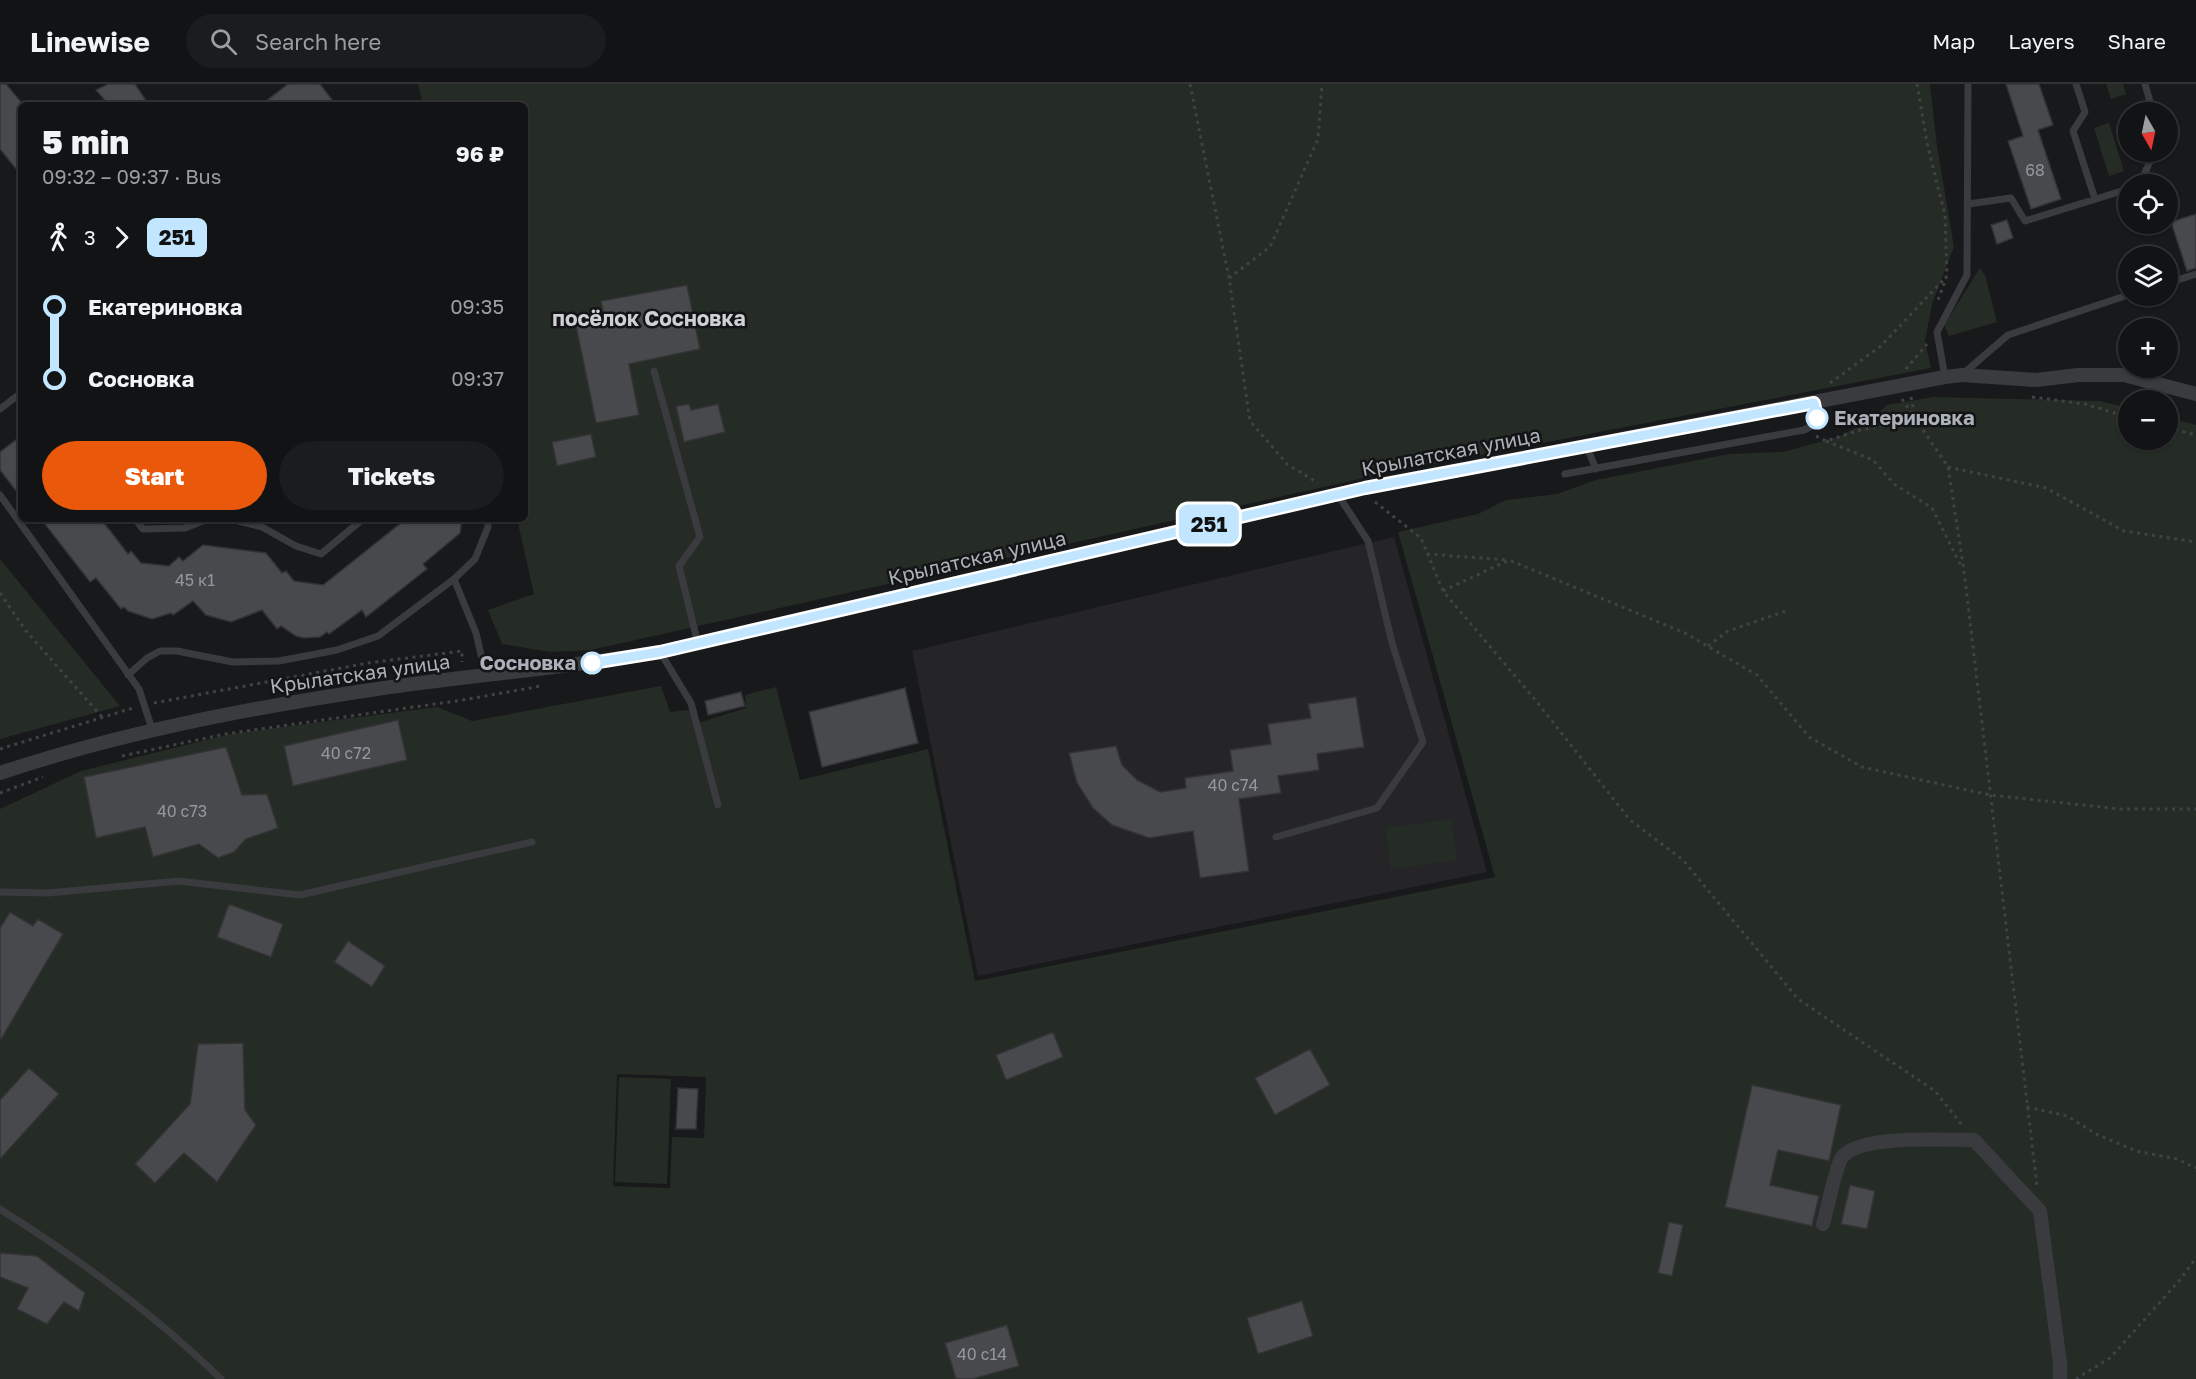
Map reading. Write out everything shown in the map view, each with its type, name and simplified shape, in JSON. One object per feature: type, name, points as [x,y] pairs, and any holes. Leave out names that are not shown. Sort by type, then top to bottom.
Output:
[{"type":"street","name":"Крылатская улица","points":[[0,773],[96,743],[152,729],[378,689],[575,666],[660,652],[1338,495],[1586,445],[1946,377],[1962,375],[2012,380],[2124,375],[2196,394]]},
{"type":"street","points":[[1823,1224],[1842,1158],[1853,1150],[1868,1145],[1908,1140],[1974,1140],[2040,1211],[2060,1379]]},
{"type":"lane","points":[[1946,377],[1936,332],[1967,275],[1968,84]]},
{"type":"lane","points":[[2076,84],[2085,112],[2073,131],[2095,199]]},
{"type":"lane","points":[[2145,84],[2150,102]]},
{"type":"lane","points":[[1968,204],[2011,198],[2025,221],[2118,192]]},
{"type":"lane","points":[[2178,280],[2196,274]]},
{"type":"lane","points":[[1962,375],[2008,334],[2118,299]]},
{"type":"lane","points":[[654,371],[700,537],[679,566],[698,644]]},
{"type":"lane","points":[[0,408],[18,395]]},
{"type":"lane","points":[[1565,474],[1804,430],[1812,426],[1817,419],[1814,403]]},
{"type":"lane","points":[[1586,445],[1596,469]]},
{"type":"lane","points":[[0,495],[18,520]]},
{"type":"lane","points":[[1276,837],[1377,808],[1423,741],[1392,643],[1368,542],[1338,495]]},
{"type":"lane","points":[[19,522],[140,689],[152,729]]},
{"type":"lane","points":[[137,522],[143,529],[184,528],[199,522]]},
{"type":"lane","points":[[242,522],[262,527],[296,546],[321,554],[359,522]]},
{"type":"lane","points":[[128,675],[147,658],[159,651],[177,651],[233,662],[279,661],[337,650],[378,636],[454,579],[475,560],[488,522]]},
{"type":"lane","points":[[454,579],[476,633],[486,676]]},
{"type":"lane","points":[[660,652],[691,703],[718,805]]},
{"type":"lane","points":[[0,892],[48,893],[179,881],[300,895],[532,842]]},
{"type":"lane","points":[[0,1209],[67,1251],[193,1352],[221,1379]]},
{"type":"path","points":[[1190,84],[1229,278],[1250,422],[1287,464],[1338,495]]},
{"type":"path","points":[[1229,278],[1270,247],[1318,139],[1322,84]]},
{"type":"path","points":[[1917,84],[1945,214],[1947,276],[1938,302]]},
{"type":"path","points":[[1835,385],[1826,386],[1881,346],[1947,276]]},
{"type":"path","points":[[1905,371],[1930,339]]},
{"type":"path","points":[[1894,387],[1948,467],[1964,571],[2040,1211]]},
{"type":"path","points":[[1910,393],[1915,419]]},
{"type":"path","points":[[2030,396],[2085,404],[2118,414]]},
{"type":"path","points":[[1826,441],[1860,430],[1915,419]]},
{"type":"path","points":[[1804,430],[1873,460],[1894,484],[1932,508],[1964,571]]},
{"type":"path","points":[[2178,430],[2196,435]]},
{"type":"path","points":[[1948,467],[2046,488],[2124,531],[2196,542]]},
{"type":"path","points":[[1372,499],[1421,538],[1443,591],[1537,702],[1630,820],[1683,860],[1798,999],[1935,1091],[1974,1140]]},
{"type":"path","points":[[1427,554],[1509,560],[1685,633],[1757,675],[1809,737],[1862,767],[1990,795],[2120,809],[2196,809]]},
{"type":"path","points":[[1443,591],[1509,560]]},
{"type":"path","points":[[0,592],[26,631],[102,717]]},
{"type":"path","points":[[1708,646],[1728,631],[1786,611]]},
{"type":"path","points":[[0,749],[145,705],[346,667],[462,651]]},
{"type":"path","points":[[113,758],[225,734],[463,700]]},
{"type":"path","points":[[0,792],[45,777]]},
{"type":"path","points":[[2026,1107],[2067,1116],[2096,1134],[2136,1150],[2177,1159],[2196,1168]]},
{"type":"path","points":[[2076,1379],[2110,1359],[2179,1281],[2196,1258]]},
{"type":"shaded area","points":[[418,84],[1930,84],[1937,146],[1954,247],[1932,304],[1925,341],[1931,368],[1382,474],[591,650],[550,652],[502,644],[488,610],[534,594],[518,522],[528,522],[528,102],[422,102]]},
{"type":"shaded area","points":[[2106,84],[2123,84],[2126,94],[2111,99]]},
{"type":"shaded area","points":[[2109,123],[2118,152],[2118,162],[2121,162],[2124,171],[2109,176],[2094,128]]},
{"type":"shaded area","points":[[1980,268],[1985,275],[1997,322],[1949,336],[1944,325]]},
{"type":"shaded area","points":[[1933,397],[2100,401],[2118,406],[2118,450],[2178,450],[2178,420],[2196,425],[2196,1379],[0,1379],[0,809],[81,771],[230,734],[437,707],[472,721],[661,686],[670,712],[689,710],[701,722],[746,708],[745,695],[776,687],[800,780],[928,749],[975,981],[1495,877],[1398,532],[1478,514],[1506,500],[1557,494],[1596,480],[1729,454],[1783,452],[1838,437],[1871,419],[1887,405]],"holes":[[[617,1074],[706,1077],[704,1138],[672,1137],[670,1188],[613,1186]]]},
{"type":"shaded area","points":[[1394,537],[1487,872],[978,976],[912,651]]},
{"type":"shaded area","points":[[0,559],[120,706],[0,739]]},
{"type":"shaded area","points":[[1451,819],[1457,860],[1391,869],[1385,828]]},
{"type":"shaded area","points":[[619,1077],[671,1079],[667,1184],[615,1182]]},
{"type":"building","points":[[0,84],[6,84],[21,102],[18,102],[18,171],[0,149]]},
{"type":"building","points":[[108,84],[135,84],[147,102],[106,102],[96,90]]},
{"type":"building","points":[[288,84],[320,84],[334,102],[265,102]]},
{"type":"building","points":[[2006,84],[2039,84],[2053,125],[2038,130],[2061,199],[2031,209],[2008,141],[2023,136]]},
{"type":"building","points":[[2196,214],[2196,268],[2187,271],[2175,234],[2178,234],[2178,220]]},
{"type":"building","points":[[2007,220],[2013,238],[1997,244],[1991,225]]},
{"type":"building","points":[[687,285],[700,349],[629,364],[639,415],[596,423],[576,326],[605,320],[601,301]]},
{"type":"building","points":[[689,404],[691,410],[718,404],[725,432],[684,442],[676,406]]},
{"type":"building","points":[[591,434],[596,457],[557,466],[552,442]]},
{"type":"building","points":[[18,438],[18,493],[0,470],[0,452]]},
{"type":"building","points":[[43,522],[103,522],[128,554],[131,551],[141,563],[169,566],[179,557],[183,561],[203,545],[266,553],[282,573],[286,571],[294,581],[323,585],[402,522],[462,522],[460,533],[423,564],[427,569],[366,617],[362,610],[329,634],[327,632],[320,637],[304,638],[296,636],[281,626],[277,629],[262,610],[231,622],[206,615],[193,601],[173,615],[171,613],[152,619],[128,611],[124,607],[121,609],[96,578],[90,582]]},
{"type":"building","points":[[905,688],[918,743],[822,767],[809,712]]},
{"type":"building","points":[[741,692],[745,706],[708,715],[705,701]]},
{"type":"building","points":[[1356,697],[1364,747],[1317,754],[1319,770],[1278,776],[1281,793],[1239,799],[1249,871],[1200,878],[1193,831],[1149,838],[1112,825],[1093,808],[1077,783],[1069,753],[1116,746],[1122,765],[1137,780],[1160,792],[1186,788],[1185,778],[1233,771],[1230,750],[1271,744],[1268,724],[1311,718],[1308,704]]},
{"type":"building","points":[[398,720],[407,760],[293,786],[284,746]]},
{"type":"building","points":[[226,747],[242,795],[267,794],[278,828],[246,839],[234,852],[218,858],[199,844],[153,857],[145,827],[96,838],[84,777]]},
{"type":"building","points":[[229,904],[283,924],[271,957],[217,937]]},
{"type":"building","points":[[10,912],[33,926],[38,919],[63,934],[0,1041],[0,928]]},
{"type":"building","points":[[348,941],[385,966],[372,987],[334,962]]},
{"type":"building","points":[[1053,1032],[1063,1057],[1006,1080],[996,1055]]},
{"type":"building","points":[[243,1043],[245,1110],[256,1125],[217,1182],[184,1153],[155,1183],[135,1164],[190,1104],[198,1044]]},
{"type":"building","points":[[1310,1049],[1330,1085],[1275,1115],[1255,1078]]},
{"type":"building","points":[[29,1068],[59,1094],[0,1159],[0,1100]]},
{"type":"building","points":[[1752,1085],[1841,1105],[1829,1161],[1778,1150],[1770,1185],[1819,1196],[1812,1226],[1725,1207]]},
{"type":"building","points":[[678,1088],[698,1089],[696,1129],[676,1129]]},
{"type":"building","points":[[1850,1185],[1875,1191],[1867,1229],[1841,1224]]},
{"type":"building","points":[[1669,1222],[1683,1225],[1672,1276],[1658,1273]]},
{"type":"building","points":[[0,1253],[37,1256],[85,1293],[79,1311],[64,1302],[47,1324],[17,1309],[28,1288],[0,1277]]},
{"type":"building","points":[[1302,1301],[1313,1336],[1258,1354],[1247,1318]]},
{"type":"building","points":[[1007,1325],[1019,1366],[973,1379],[956,1379],[945,1343]]},
{"type":"bus line","name":"251","points":[[592,663],[660,652],[1365,488],[1814,403],[1817,418]]},
{"type":"place","name":"Екатериновка","points":[[1817,418]]},
{"type":"place","name":"Сосновка","points":[[592,663]]},
{"type":"district","name":"посёлок Сосновка","points":[[649,319]]}]
